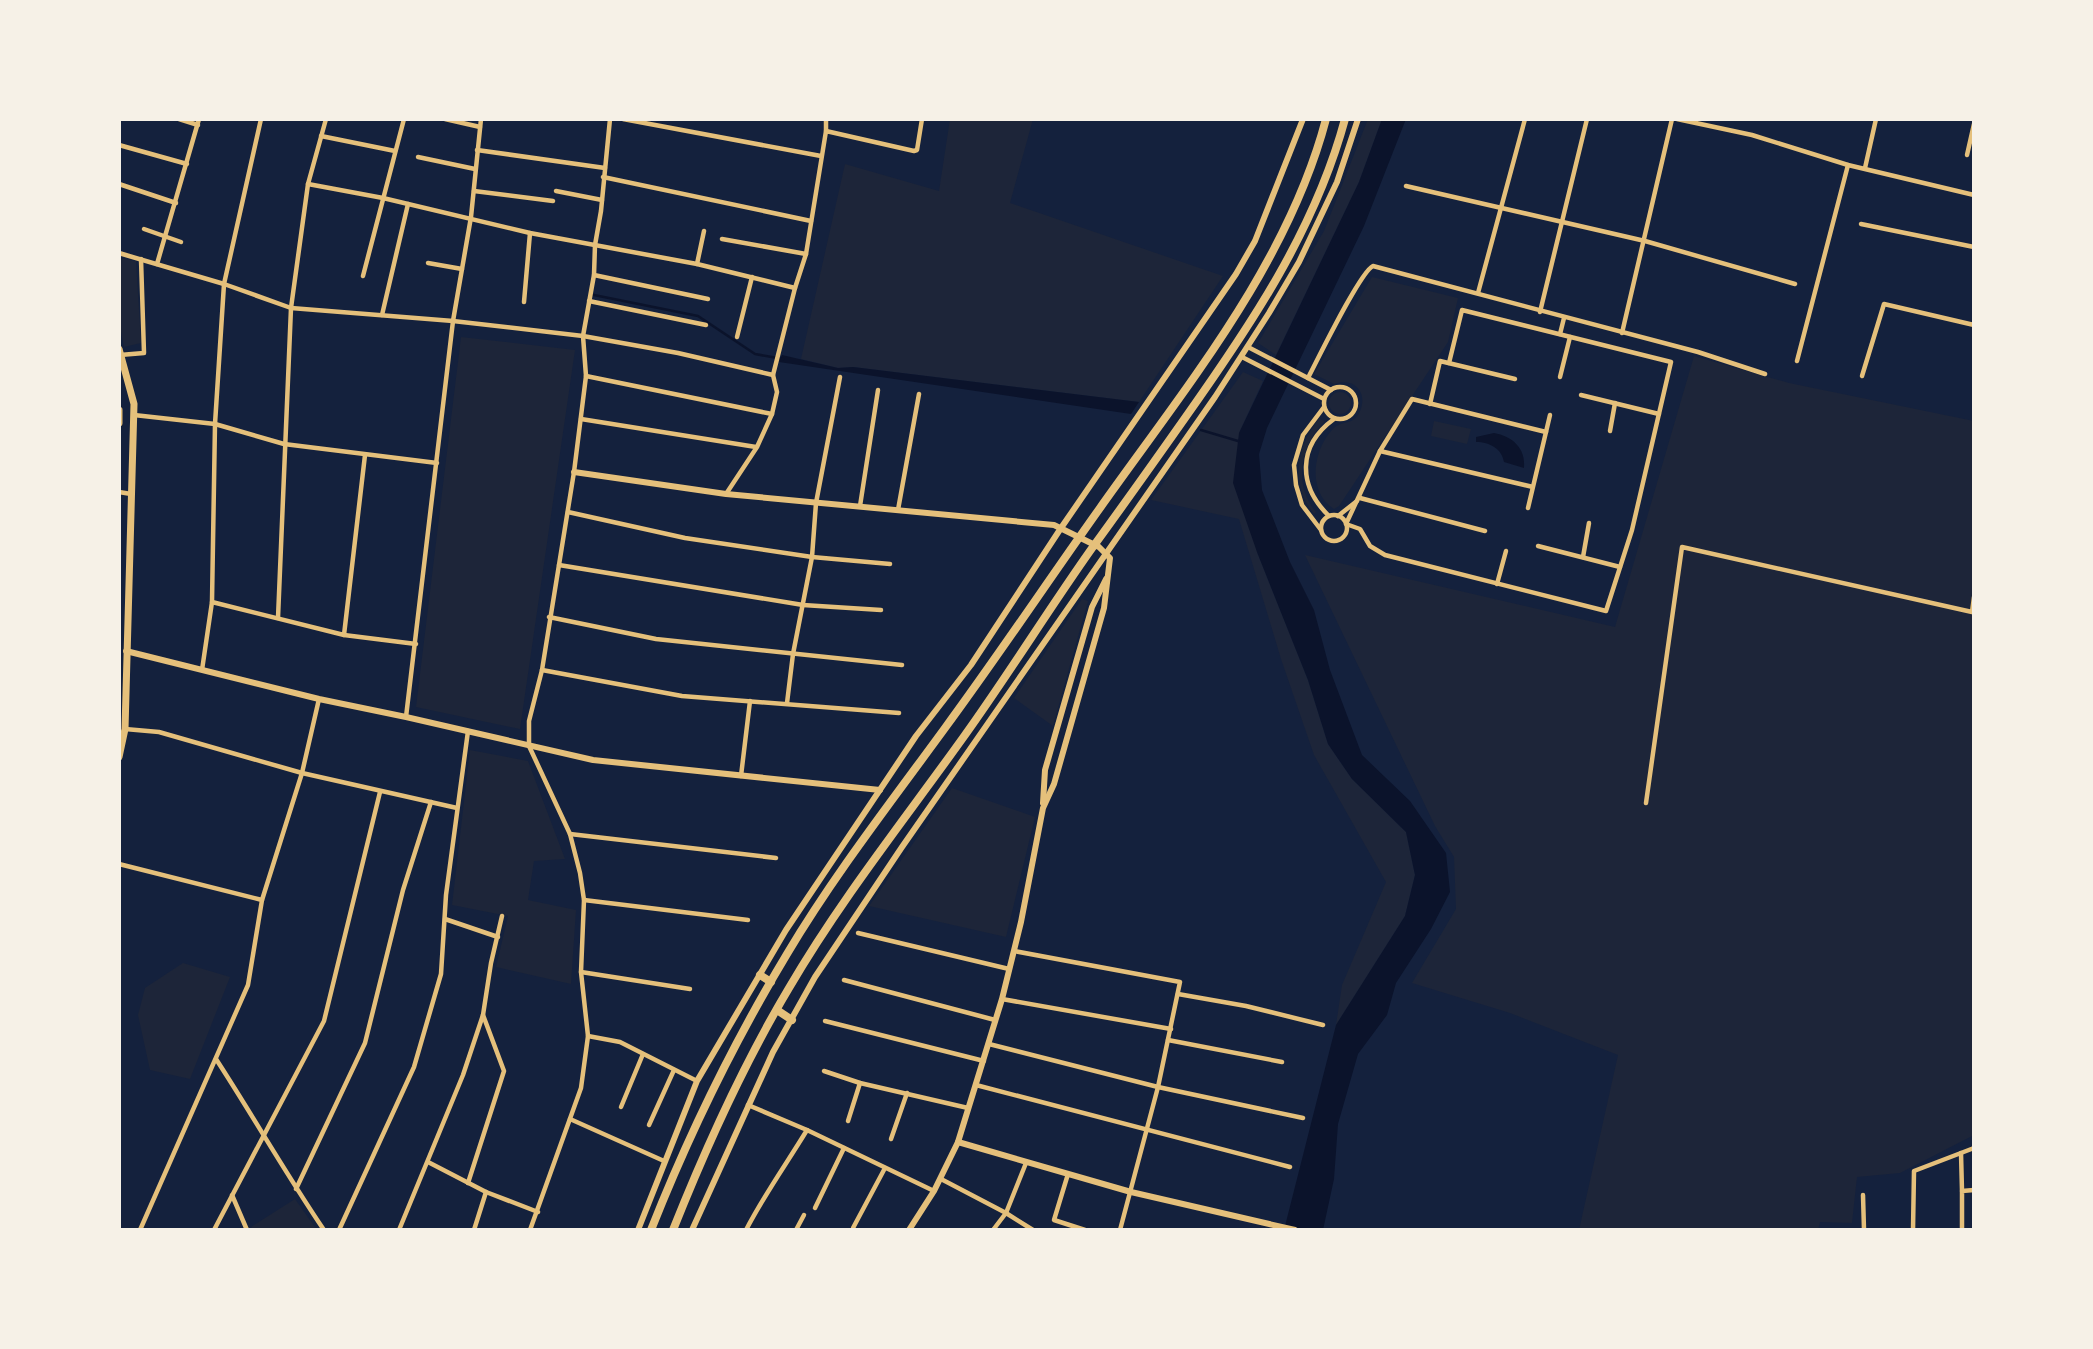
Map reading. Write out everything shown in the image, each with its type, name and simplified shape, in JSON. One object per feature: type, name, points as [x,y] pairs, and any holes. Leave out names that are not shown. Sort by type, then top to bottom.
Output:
[{"type":"highway","points":[[651,1230],[694,1126],[739,1038],[817,906],[1205,360],[1270,256],[1305,183],[1326,119]]},
{"type":"highway","points":[[673,1230],[708,1143],[777,1010],[883,845],[964,736],[1220,369],[1306,227],[1345,119]]},
{"type":"highway","points":[[760,975],[771,982]]},
{"type":"highway","points":[[777,1010],[792,1020]]},
{"type":"main road","points":[[119,757],[125,729],[134,404],[120,352]]},
{"type":"main road","points":[[119,410],[119,423]]},
{"type":"street","points":[[157,264],[199,122],[179,119]]},
{"type":"street","points":[[202,670],[212,602],[215,424],[224,284],[261,119]]},
{"type":"street","points":[[278,618],[291,308],[308,184],[326,119]]},
{"type":"street","points":[[363,276],[404,119]]},
{"type":"street","points":[[445,119],[480,127]]},
{"type":"street","points":[[406,717],[453,321],[471,217],[481,119]]},
{"type":"street","points":[[530,1230],[581,1088],[588,1036],[582,972],[584,900],[570,834],[529,746],[528,721],[542,670],[574,472],[586,376],[583,336],[594,275],[610,119]]},
{"type":"street","points":[[624,119],[821,156]]},
{"type":"street","points":[[726,494],[757,447],[772,414],[777,392],[773,375],[806,254],[826,119]]},
{"type":"street","points":[[825,131],[914,151],[917,150],[922,119]]},
{"type":"street","points":[[638,1230],[697,1082],[786,930],[916,736],[971,665],[1061,528],[1236,274],[1255,241],[1303,119]]},
{"type":"street","points":[[691,1230],[773,1052],[827,958],[1242,357],[1251,349],[1299,262],[1337,182],[1358,119]]},
{"type":"street","points":[[1478,293],[1525,119]]},
{"type":"street","points":[[1540,312],[1587,119]]},
{"type":"street","points":[[1622,333],[1672,119]]},
{"type":"street","points":[[1677,119],[1752,135],[1848,165],[1974,195]]},
{"type":"street","points":[[1865,168],[1876,119]]},
{"type":"street","points":[[1967,155],[1974,124]]},
{"type":"street","points":[[321,136],[395,151]]},
{"type":"street","points":[[119,145],[187,164]]},
{"type":"street","points":[[477,150],[605,168]]},
{"type":"street","points":[[418,157],[475,169]]},
{"type":"street","points":[[1797,361],[1848,165]]},
{"type":"street","points":[[603,177],[811,221]]},
{"type":"street","points":[[119,184],[176,203]]},
{"type":"street","points":[[308,184],[471,217],[530,233],[697,264],[795,288]]},
{"type":"street","points":[[1406,186],[1645,241],[1795,284]]},
{"type":"street","points":[[474,191],[553,201]]},
{"type":"street","points":[[556,191],[602,200]]},
{"type":"street","points":[[382,315],[408,204]]},
{"type":"street","points":[[1861,224],[1974,247]]},
{"type":"street","points":[[144,229],[181,242]]},
{"type":"street","points":[[697,264],[704,231]]},
{"type":"street","points":[[524,302],[530,233]]},
{"type":"street","points":[[722,239],[806,254]]},
{"type":"street","points":[[119,253],[224,284],[291,308],[453,321],[583,336],[678,353],[773,375]]},
{"type":"street","points":[[120,352],[144,353],[141,259]]},
{"type":"street","points":[[428,263],[462,269]]},
{"type":"street","points":[[1306,377],[1369,267],[1376,266],[1540,312],[1698,352],[1765,374]]},
{"type":"street","points":[[594,275],[708,299]]},
{"type":"street","points":[[737,337],[752,278]]},
{"type":"street","points":[[589,301],[706,325]]},
{"type":"street","points":[[1862,376],[1884,304],[1974,325]]},
{"type":"street","points":[[1338,516],[1346,524],[1360,529],[1370,545],[1385,555],[1606,611],[1632,530],[1671,362],[1462,310],[1449,363]]},
{"type":"street","points":[[1560,334],[1564,318]]},
{"type":"street","points":[[1560,377],[1570,337]]},
{"type":"street","points":[[1251,349],[1331,390]]},
{"type":"street","points":[[1242,357],[1324,398]]},
{"type":"street","points":[[1430,404],[1440,361],[1515,379]]},
{"type":"street","points":[[586,376],[772,414]]},
{"type":"street","points":[[787,703],[811,556],[816,503],[839,377]]},
{"type":"street","points":[[1342,387],[1355,397],[1356,407],[1345,419],[1334,419],[1326,412],[1324,398],[1331,390],[1342,387]]},
{"type":"street","points":[[860,506],[878,390]]},
{"type":"street","points":[[898,510],[919,394]]},
{"type":"street","points":[[1581,396],[1659,414]]},
{"type":"street","points":[[1324,407],[1303,435],[1294,464],[1296,485],[1302,505],[1329,540],[1337,541],[1344,536],[1346,524],[1380,451],[1412,399],[1546,432]]},
{"type":"street","points":[[1610,431],[1615,403]]},
{"type":"street","points":[[133,415],[215,424],[284,444],[437,463]]},
{"type":"street","points":[[1528,508],[1550,415]]},
{"type":"street","points":[[580,419],[757,447]]},
{"type":"street","points":[[1334,419],[1313,438],[1306,465],[1307,484],[1315,502],[1329,516],[1338,516],[1360,498]]},
{"type":"street","points":[[1380,451],[1533,487]]},
{"type":"street","points":[[344,635],[365,455]]},
{"type":"street","points":[[574,472],[726,494],[1054,525],[1099,547],[1110,558],[1104,608],[1054,784],[1043,808]]},
{"type":"street","points":[[119,492],[131,494]]},
{"type":"street","points":[[1360,498],[1485,531]]},
{"type":"street","points":[[568,512],[685,538],[890,564]]},
{"type":"street","points":[[1321,530],[1323,522],[1329,516]]},
{"type":"street","points":[[1583,556],[1589,523]]},
{"type":"street","points":[[1538,545],[1620,567]]},
{"type":"street","points":[[1646,803],[1682,547],[1973,612],[1974,597]]},
{"type":"street","points":[[1497,583],[1506,551]]},
{"type":"street","points":[[559,565],[803,605],[881,610]]},
{"type":"street","points":[[909,1230],[941,1179],[958,1142],[984,1061],[1014,951],[1043,808],[1045,770],[1092,607],[1108,574]]},
{"type":"street","points":[[212,602],[344,635],[416,644]]},
{"type":"street","points":[[549,617],[656,639],[902,665]]},
{"type":"street","points":[[127,651],[319,699],[593,760],[880,790]]},
{"type":"street","points":[[542,670],[682,696],[899,713]]},
{"type":"street","points":[[139,1230],[248,985],[262,900],[302,773],[319,699]]},
{"type":"street","points":[[741,776],[750,701]]},
{"type":"street","points":[[125,729],[159,732],[302,773],[457,808]]},
{"type":"street","points":[[339,1230],[414,1066],[441,974],[457,808],[468,731]]},
{"type":"street","points":[[214,1230],[324,1021],[380,792]]},
{"type":"street","points":[[296,1189],[365,1043],[402,890],[430,802]]},
{"type":"street","points":[[570,834],[776,858]]},
{"type":"street","points":[[119,864],[262,900]]},
{"type":"street","points":[[584,900],[748,920]]},
{"type":"street","points":[[399,1230],[463,1075],[483,1014],[502,916]]},
{"type":"street","points":[[445,919],[498,937]]},
{"type":"street","points":[[858,933],[1009,970]]},
{"type":"street","points":[[1014,951],[1180,982],[1158,1087],[1120,1230]]},
{"type":"street","points":[[582,972],[690,989]]},
{"type":"street","points":[[844,980],[995,1020]]},
{"type":"street","points":[[1178,994],[1246,1006],[1323,1025]]},
{"type":"street","points":[[1002,999],[1171,1028]]},
{"type":"street","points":[[468,1183],[504,1071],[483,1014]]},
{"type":"street","points":[[825,1021],[984,1061]]},
{"type":"street","points":[[588,1036],[620,1042],[697,1082]]},
{"type":"street","points":[[1168,1040],[1282,1062]]},
{"type":"street","points":[[989,1044],[1158,1087],[1303,1118]]},
{"type":"street","points":[[621,1107],[643,1054]]},
{"type":"street","points":[[216,1058],[324,1230]]},
{"type":"street","points":[[649,1125],[674,1070]]},
{"type":"street","points":[[824,1071],[860,1083],[969,1108]]},
{"type":"street","points":[[848,1121],[860,1083]]},
{"type":"street","points":[[976,1085],[1290,1167]]},
{"type":"street","points":[[891,1139],[907,1093]]},
{"type":"street","points":[[748,1104],[934,1191]]},
{"type":"street","points":[[570,1119],[664,1161]]},
{"type":"street","points":[[746,1230],[760,1202],[770,1191],[807,1130]]},
{"type":"street","points":[[958,1142],[1131,1192],[1295,1230]]},
{"type":"street","points":[[815,1208],[844,1148]]},
{"type":"street","points":[[1913,1230],[1914,1171],[1974,1149]]},
{"type":"street","points":[[1961,1153],[1962,1230]]},
{"type":"street","points":[[428,1163],[486,1192],[538,1212]]},
{"type":"street","points":[[993,1230],[1006,1213],[1026,1163]]},
{"type":"street","points":[[853,1228],[886,1168]]},
{"type":"street","points":[[1052,1230],[1068,1174]]},
{"type":"street","points":[[941,1179],[1033,1230]]},
{"type":"street","points":[[1962,1192],[1974,1190]]},
{"type":"street","points":[[474,1230],[486,1192]]},
{"type":"street","points":[[232,1195],[247,1230]]},
{"type":"street","points":[[1863,1195],[1864,1230]]},
{"type":"street","points":[[796,1230],[804,1214]]},
{"type":"street","points":[[1054,1220],[1085,1230]]},
{"type":"shaded area","points":[[950,119],[1033,119],[1010,203],[1223,276],[1139,402],[853,367],[838,368],[801,359],[845,164],[939,191]]},
{"type":"shaded area","points":[[1368,119],[1382,119],[1359,182],[1276,355],[1258,343],[1324,231]]},
{"type":"shaded area","points":[[1382,119],[1406,119],[1364,226],[1267,428],[1259,454],[1262,490],[1290,562],[1314,610],[1330,670],[1362,755],[1410,801],[1446,853],[1450,892],[1431,929],[1396,983],[1387,1015],[1358,1054],[1338,1124],[1334,1179],[1323,1230],[1284,1230],[1336,1025],[1405,916],[1415,875],[1406,832],[1352,779],[1328,744],[1308,680],[1257,552],[1233,483],[1239,433],[1359,182]]},
{"type":"shaded area","points":[[119,258],[136,261],[141,343],[124,347],[119,322]]},
{"type":"shaded area","points":[[1372,277],[1458,298],[1448,342],[1339,506],[1334,509],[1319,491],[1316,480],[1318,457],[1327,436],[1335,427],[1353,420],[1358,415],[1361,394],[1354,385],[1342,382],[1334,384],[1314,374]]},
{"type":"shaded area","points":[[461,337],[575,350],[520,729],[416,707]]},
{"type":"shaded area","points":[[782,355],[838,368],[853,367],[1139,402],[1131,414],[779,362]]},
{"type":"shaded area","points":[[1694,356],[1789,383],[1974,421],[1974,1135],[1900,1173],[1857,1177],[1852,1223],[1820,1222],[1818,1230],[1579,1230],[1618,1055],[1510,1013],[1412,983],[1456,909],[1454,857],[1435,826],[1305,555],[1615,627]]},
{"type":"shaded area","points":[[1243,372],[1263,381],[1239,433],[1257,552],[1308,680],[1328,744],[1352,779],[1406,832],[1415,875],[1405,916],[1336,1025],[1342,985],[1386,882],[1314,755],[1281,659],[1239,519],[1151,500]]},
{"type":"shaded area","points":[[1340,392],[1348,395],[1351,403],[1348,411],[1340,414],[1332,411],[1329,403],[1332,395]]},
{"type":"shaded area","points":[[1319,419],[1325,421],[1310,442],[1302,465],[1304,490],[1316,512],[1314,514],[1301,491],[1299,466],[1305,441]]},
{"type":"shaded area","points":[[1434,421],[1471,429],[1467,444],[1431,436]]},
{"type":"shaded area","points":[[1494,433],[1517,444],[1523,455],[1524,468],[1504,462],[1498,450],[1486,443],[1476,442],[1476,437]]},
{"type":"shaded area","points":[[1082,599],[1088,601],[1053,726],[1014,698]]},
{"type":"shaded area","points":[[470,750],[528,761],[565,859],[534,861],[528,900],[576,910],[571,984],[496,967],[508,916],[452,905]]},
{"type":"shaded area","points":[[952,788],[1035,817],[1006,937],[869,906]]},
{"type":"shaded area","points":[[183,963],[230,977],[190,1079],[150,1070],[138,1015],[145,988]]},
{"type":"shaded area","points":[[295,1199],[317,1230],[253,1230],[251,1227]]},
{"type":"waterway","points":[[594,295],[698,316],[755,354],[783,359]]},
{"type":"waterway","points":[[1201,430],[1238,441]]}]
